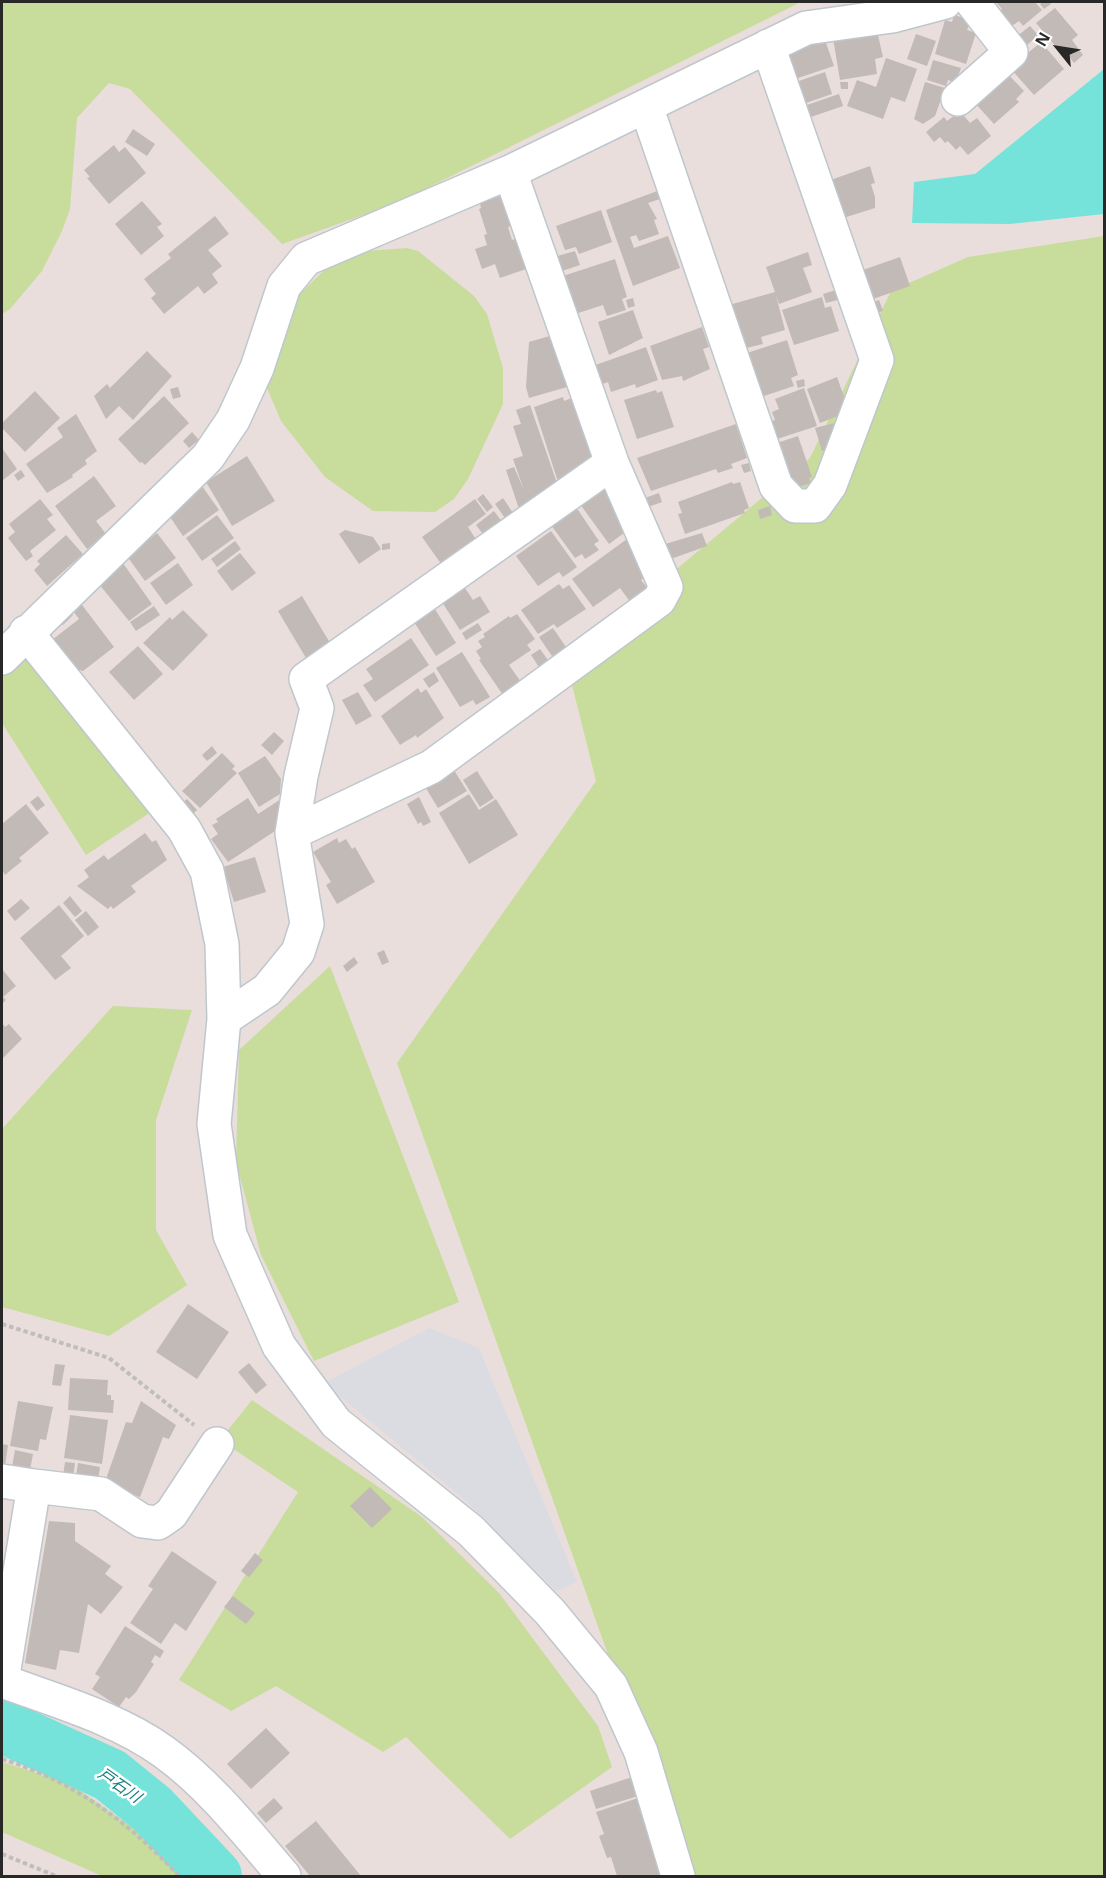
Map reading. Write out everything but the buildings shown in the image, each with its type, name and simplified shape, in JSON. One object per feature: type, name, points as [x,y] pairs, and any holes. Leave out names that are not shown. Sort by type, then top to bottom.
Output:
[{"type":"street","points":[[2,658],[26,632],[208,457],[233,420],[257,368],[284,286],[306,259],[510,172],[806,28],[892,16],[945,2]]},
{"type":"street","points":[[958,99],[1011,52],[972,2]]},
{"type":"street","points":[[646,106],[777,486],[795,506],[815,506],[830,485],[877,360],[768,46]]},
{"type":"street","points":[[292,833],[430,767],[659,600],[666,587],[612,463],[510,172]]},
{"type":"street","points":[[224,1019],[267,990],[298,952],[307,924],[292,833],[301,776],[317,708],[306,679],[612,463]]},
{"type":"street","points":[[26,632],[184,829],[207,871],[222,944],[224,1019],[214,1124],[230,1235],[279,1346],[336,1423],[471,1531],[550,1612],[611,1686],[641,1752],[678,1876]]},
{"type":"street","points":[[2,1480],[101,1494],[142,1521],[158,1523],[171,1514],[217,1444]]},
{"type":"street","points":[[34,1486],[2,1681],[106,1720],[164,1751],[215,1796],[284,1876]]},
{"type":"path","points":[[2,1324],[109,1358],[217,1444]]},
{"type":"path","points":[[2,1759],[32,1768],[94,1802],[146,1840],[179,1876]]},
{"type":"path","points":[[2,1854],[56,1876]]},
{"type":"shaded area","points":[[429,1328],[479,1348],[577,1582],[556,1591],[466,1501],[324,1383]]},
{"type":"green space","points":[[2,2],[797,2],[797,4],[397,203],[282,244],[130,89],[109,83],[77,118],[70,209],[62,231],[42,271],[10,309],[2,314]]},
{"type":"green space","points":[[1104,236],[1104,1876],[687,1876],[397,1063],[596,781],[566,661],[810,458],[891,291],[968,257]]},
{"type":"green space","points":[[407,248],[418,251],[474,296],[487,314],[503,368],[503,404],[468,479],[454,499],[435,512],[373,511],[325,477],[281,421],[264,381],[290,303],[333,262],[352,252]]},
{"type":"green space","points":[[19,654],[32,655],[151,812],[86,855],[2,723],[2,676]]},
{"type":"green space","points":[[330,966],[459,1302],[314,1361],[261,1255],[236,1162],[239,1050]]},
{"type":"green space","points":[[113,1006],[192,1010],[156,1120],[156,1230],[187,1285],[109,1336],[2,1307],[2,1129]]},
{"type":"green space","points":[[252,1400],[422,1517],[499,1593],[598,1726],[612,1767],[510,1839],[406,1737],[383,1752],[276,1686],[231,1711],[179,1680],[298,1492],[220,1440]]},
{"type":"green space","points":[[2,1762],[69,1783],[138,1831],[184,1876],[102,1876],[2,1832]]},
{"type":"water","points":[[1104,69],[1104,214],[1010,224],[912,223],[914,182],[975,174]]},
{"type":"waterway","name":"戸石川","points":[[2,1726],[110,1775],[152,1809],[215,1876]]}]
